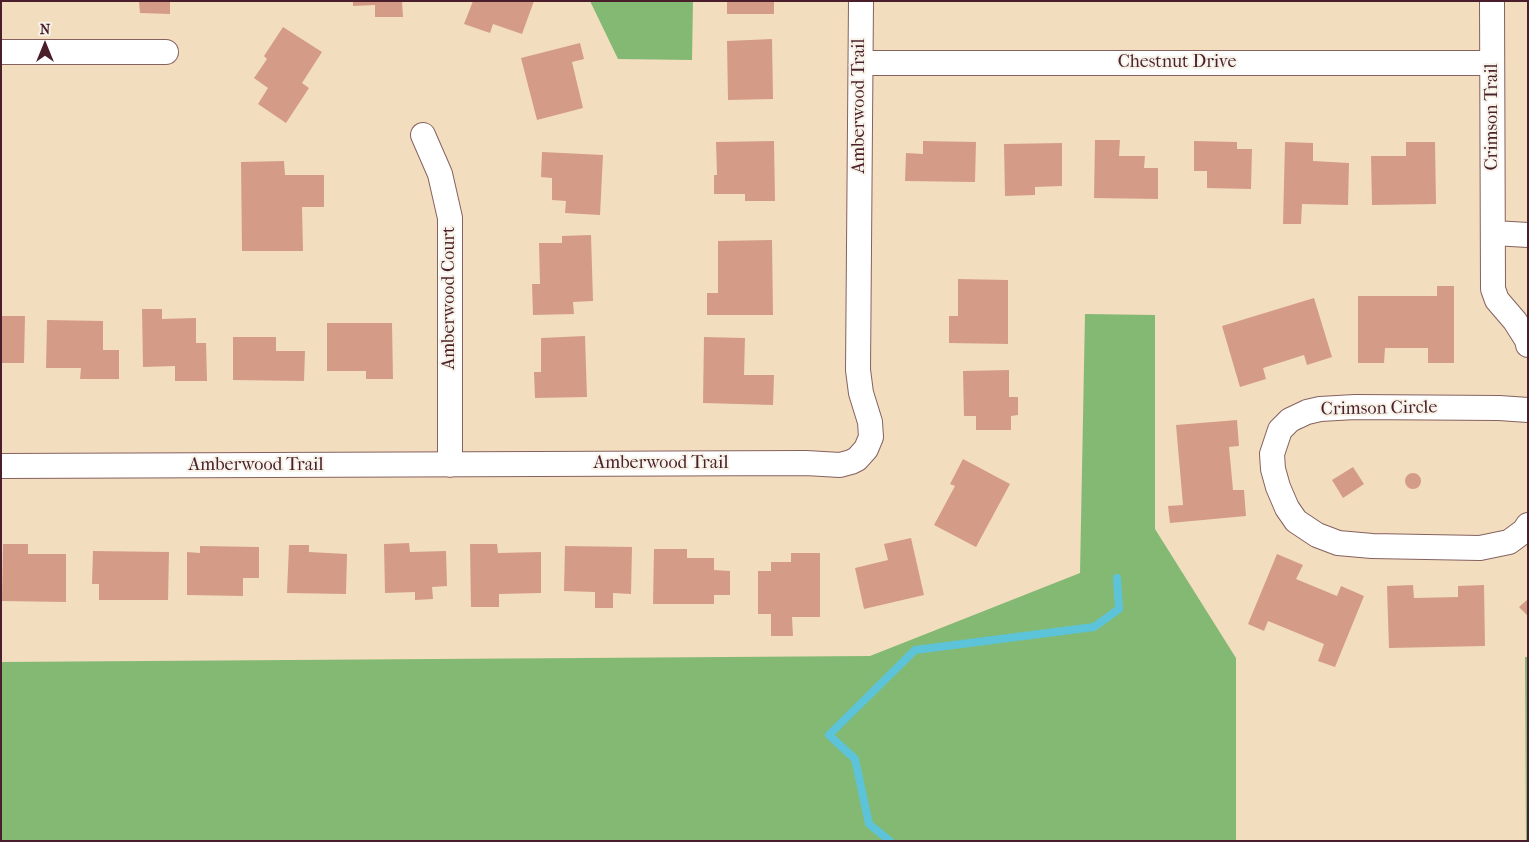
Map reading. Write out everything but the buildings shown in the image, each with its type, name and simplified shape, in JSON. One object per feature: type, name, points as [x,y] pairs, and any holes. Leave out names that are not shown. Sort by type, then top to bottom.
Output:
[{"type":"street","name":"Amberwood Trail","points":[[1,466],[806,463],[840,465],[857,459],[866,448],[870,437],[870,422],[861,393],[858,370],[861,1]]},
{"type":"street","name":"Crimson Trail","points":[[1492,1],[1494,233]]},
{"type":"street","points":[[1,52],[166,52]]},
{"type":"street","name":"Chestnut Drive","points":[[861,63],[1492,63]]},
{"type":"street","name":"Amberwood Court","points":[[423,135],[440,174],[450,218],[450,465]]},
{"type":"street","points":[[1528,235],[1494,233],[1493,289],[1497,300],[1515,321],[1527,340],[1528,345]]},
{"type":"street","name":"Crimson Circle","points":[[1528,410],[1374,407],[1320,409],[1307,412],[1290,420],[1280,430],[1272,454],[1273,470],[1287,508],[1296,520],[1318,535],[1338,543],[1372,546],[1480,548],[1509,542],[1528,526]]},
{"type":"green space","points":[[590,1],[693,1],[692,60],[618,59]]},
{"type":"green space","points":[[1085,314],[1155,315],[1155,529],[1236,658],[1236,841],[1,841],[1,662],[870,656],[1080,573]]},
{"type":"green space","points":[[1525,657],[1528,657],[1528,841],[1526,841]]},
{"type":"waterway","points":[[890,841],[869,824],[855,759],[829,735],[915,650],[1094,627],[1119,609],[1117,578]]}]
